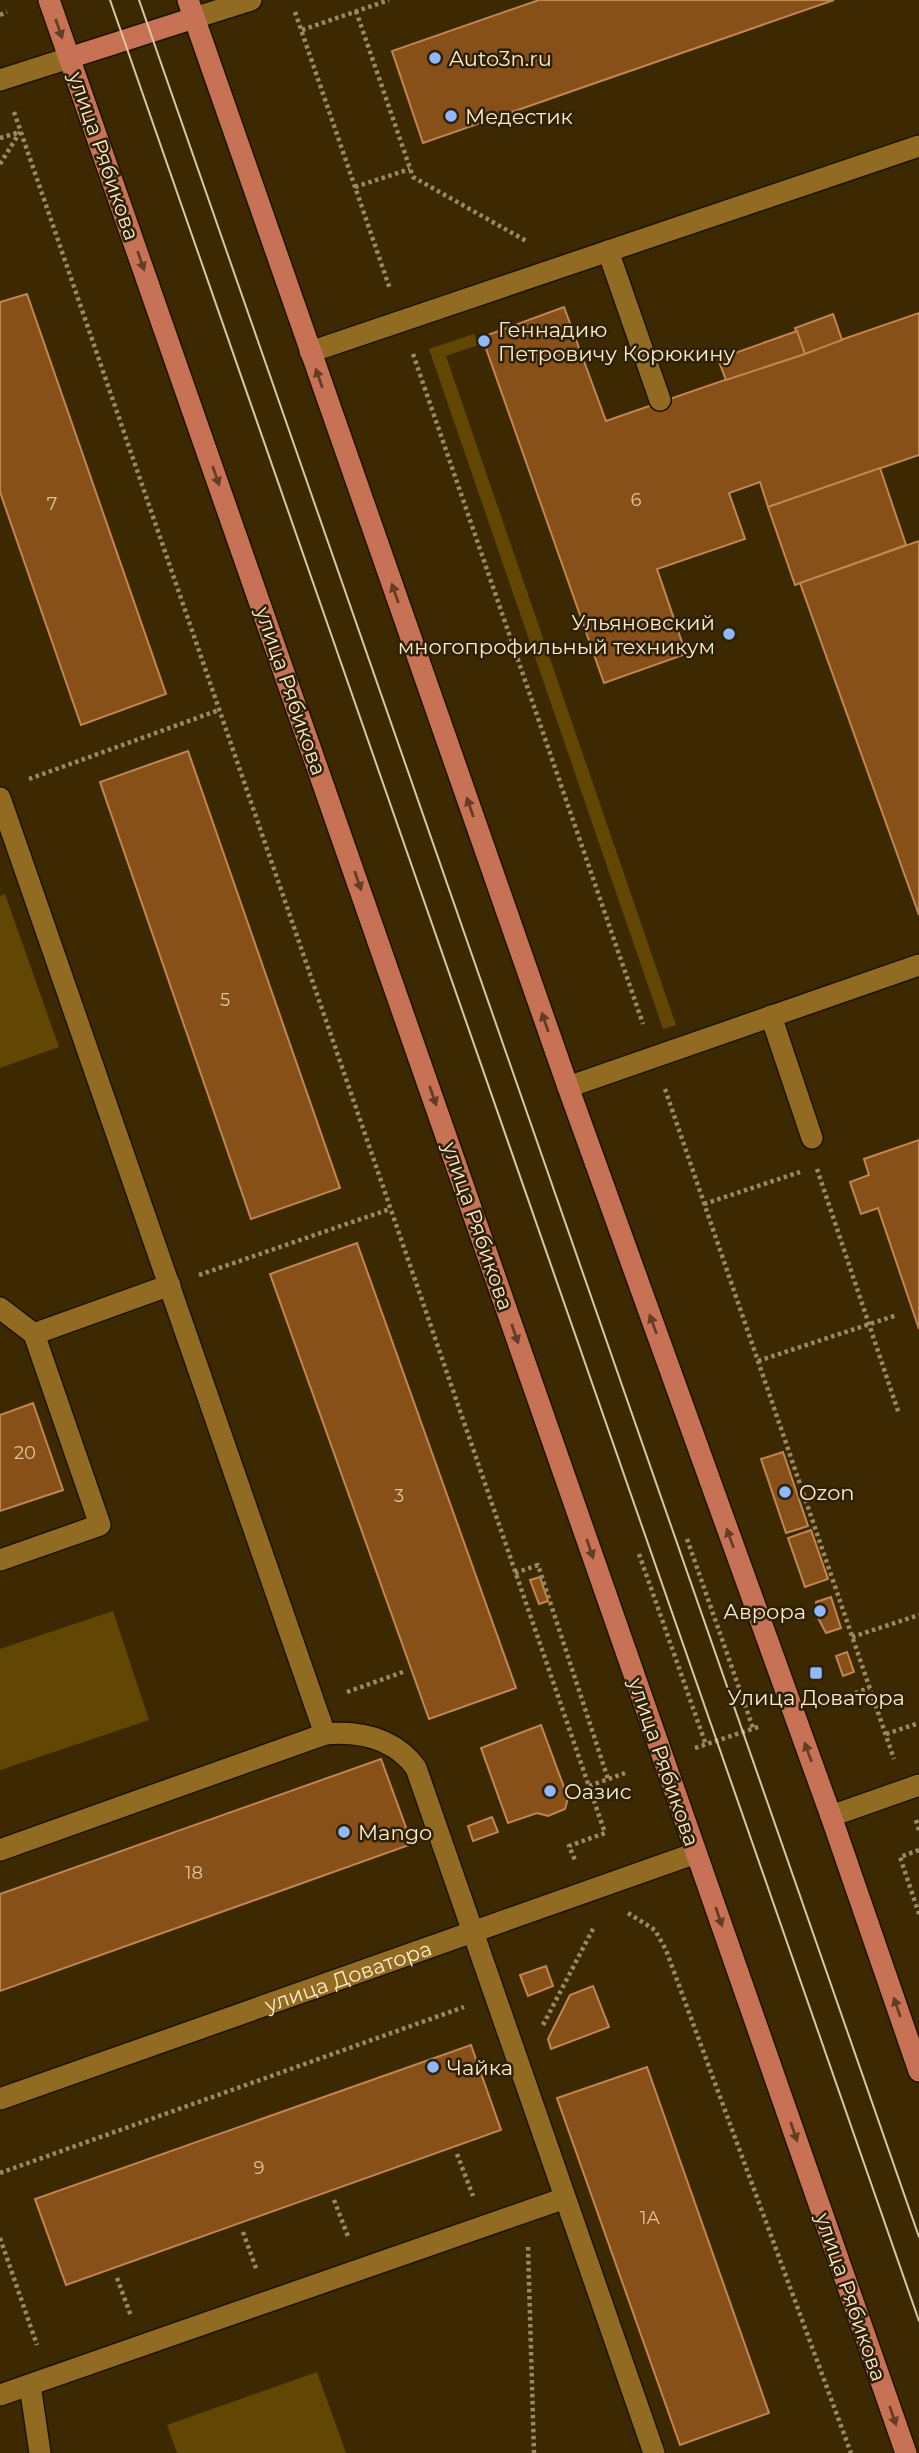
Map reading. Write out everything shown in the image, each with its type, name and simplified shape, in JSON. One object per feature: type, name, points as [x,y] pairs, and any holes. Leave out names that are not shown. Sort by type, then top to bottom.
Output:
[{"type":"main road","name":"улица Рябикова","points":[[49,0],[906,2453]]},
{"type":"main road","points":[[69,58],[191,9],[568,1087],[831,1816],[919,2071]]},
{"type":"street","points":[[191,9],[251,0]]},
{"type":"street","points":[[0,80],[69,58]]},
{"type":"street","points":[[310,352],[919,146]]},
{"type":"street","points":[[608,251],[660,400]]},
{"type":"street","points":[[0,798],[326,1734]]},
{"type":"street","points":[[568,1087],[919,965]]},
{"type":"street","points":[[771,1016],[812,1138]]},
{"type":"street","points":[[34,1334],[170,1285]]},
{"type":"street","points":[[0,1308],[34,1334],[100,1525],[0,1560]]},
{"type":"street","points":[[0,1850],[326,1734],[367,1734],[408,1758],[416,1768],[654,2453]]},
{"type":"street","points":[[831,1816],[919,1785]]},
{"type":"street","name":"улица Доватора","points":[[0,2099],[696,1853]]},
{"type":"street","points":[[0,2395],[565,2198]]},
{"type":"street","points":[[39,2382],[40,2453]]},
{"type":"path","points":[[302,30],[389,0]]},
{"type":"path","points":[[356,11],[413,177],[569,264]]},
{"type":"path","points":[[0,15],[7,12]]},
{"type":"path","points":[[295,12],[869,1688],[886,1734],[919,1723]]},
{"type":"path","points":[[0,138],[20,131]]},
{"type":"path","points":[[0,164],[20,131]]},
{"type":"path","points":[[20,131],[605,1833],[569,1846],[597,1921],[520,2069]]},
{"type":"path","points":[[355,187],[410,169]]},
{"type":"path","points":[[26,780],[219,710]]},
{"type":"path","points":[[816,1167],[899,1414]]},
{"type":"path","points":[[704,1203],[803,1171]]},
{"type":"path","points":[[170,1285],[390,1209]]},
{"type":"path","points":[[758,1361],[897,1315]]},
{"type":"path","points":[[687,1539],[753,1728]]},
{"type":"path","points":[[639,1553],[706,1745]]},
{"type":"path","points":[[515,1573],[538,1565],[608,1779]]},
{"type":"path","points":[[852,1637],[919,1615]]},
{"type":"path","points":[[315,1703],[402,1672]]},
{"type":"path","points":[[835,1700],[869,1688]]},
{"type":"path","points":[[692,1749],[761,1726]]},
{"type":"path","points":[[589,1786],[625,1773]]},
{"type":"path","points":[[919,1850],[900,1857],[919,1914]]},
{"type":"path","points":[[625,1911],[655,1930],[666,1950],[850,2453]]},
{"type":"path","points":[[0,2173],[494,1996]]},
{"type":"path","points":[[457,2154],[484,2226]]},
{"type":"path","points":[[527,2211],[534,2453]]},
{"type":"path","points":[[0,2238],[39,2382]]},
{"type":"shaded area","points":[[474,334],[478,345],[446,356],[676,1025],[663,1029],[429,349]]},
{"type":"shaded area","points":[[5,894],[59,1047],[0,1068],[0,896]]},
{"type":"shaded area","points":[[113,1611],[149,1720],[0,1770],[0,1649]]},
{"type":"shaded area","points":[[317,2372],[346,2453],[177,2453],[167,2425]]},
{"type":"building","points":[[539,0],[834,0],[423,143],[392,51]]},
{"type":"building","points":[[27,294],[166,694],[81,725],[0,492],[0,302]]},
{"type":"building","points":[[564,307],[606,421],[919,313],[919,455],[768,507],[760,482],[729,493],[745,539],[657,569],[686,654],[604,683],[482,337]]},
{"type":"building","points":[[833,314],[842,340],[805,354],[795,328]]},
{"type":"building","points":[[797,331],[805,354],[726,380],[718,359]]},
{"type":"building","points":[[880,468],[906,545],[795,585],[768,507]]},
{"type":"building","points":[[919,541],[919,915],[800,583]]},
{"type":"building","points":[[188,751],[340,1188],[251,1219],[100,782]]},
{"type":"building","points":[[919,1140],[919,1329],[878,1208],[861,1214],[850,1182],[869,1175],[864,1159]]},
{"type":"building","points":[[357,1243],[516,1688],[429,1719],[270,1274]]},
{"type":"building","points":[[33,1403],[63,1490],[0,1511],[0,1415]]},
{"type":"building","points":[[783,1452],[808,1526],[786,1533],[761,1459]]},
{"type":"building","points":[[811,1530],[828,1579],[805,1587],[788,1538]]},
{"type":"building","points":[[540,1577],[548,1601],[539,1604],[530,1580]]},
{"type":"building","points":[[831,1597],[841,1628],[826,1633],[818,1618],[816,1602]]},
{"type":"building","points":[[847,1652],[854,1672],[843,1676],[836,1656]]},
{"type":"building","points":[[541,1725],[568,1798],[565,1809],[548,1816],[537,1813],[508,1823],[481,1748]]},
{"type":"building","points":[[381,1759],[412,1844],[0,1991],[0,1894]]},
{"type":"building","points":[[492,1817],[498,1832],[473,1841],[468,1826]]},
{"type":"building","points":[[546,1966],[553,1986],[528,1996],[520,1975]]},
{"type":"building","points":[[593,1986],[609,2027],[551,2049],[548,2039],[570,1995]]},
{"type":"building","points":[[471,2045],[501,2130],[66,2285],[35,2199]]},
{"type":"building","points":[[647,2067],[769,2413],[680,2445],[557,2098]]},
{"type":"tram line","points":[[110,0],[919,2321]]},
{"type":"tram line","points":[[139,0],[919,2237]]},
{"type":"place","name":"Auto3n.ru","points":[[435,58]]},
{"type":"place","name":"Медестик","points":[[451,116]]},
{"type":"place","name":"Геннадию Петровичу Корюкину","points":[[484,341]]},
{"type":"place","name":"Ульяновский многопрофильный техникум","points":[[729,634]]},
{"type":"place","name":"Ozon","points":[[785,1492]]},
{"type":"place","name":"Аврора","points":[[820,1611]]},
{"type":"place","name":"Улица Доватора","points":[[816,1673]]},
{"type":"place","name":"Оазис","points":[[550,1791]]},
{"type":"place","name":"Mango","points":[[344,1832]]},
{"type":"place","name":"Чайка","points":[[433,2067]]}]
